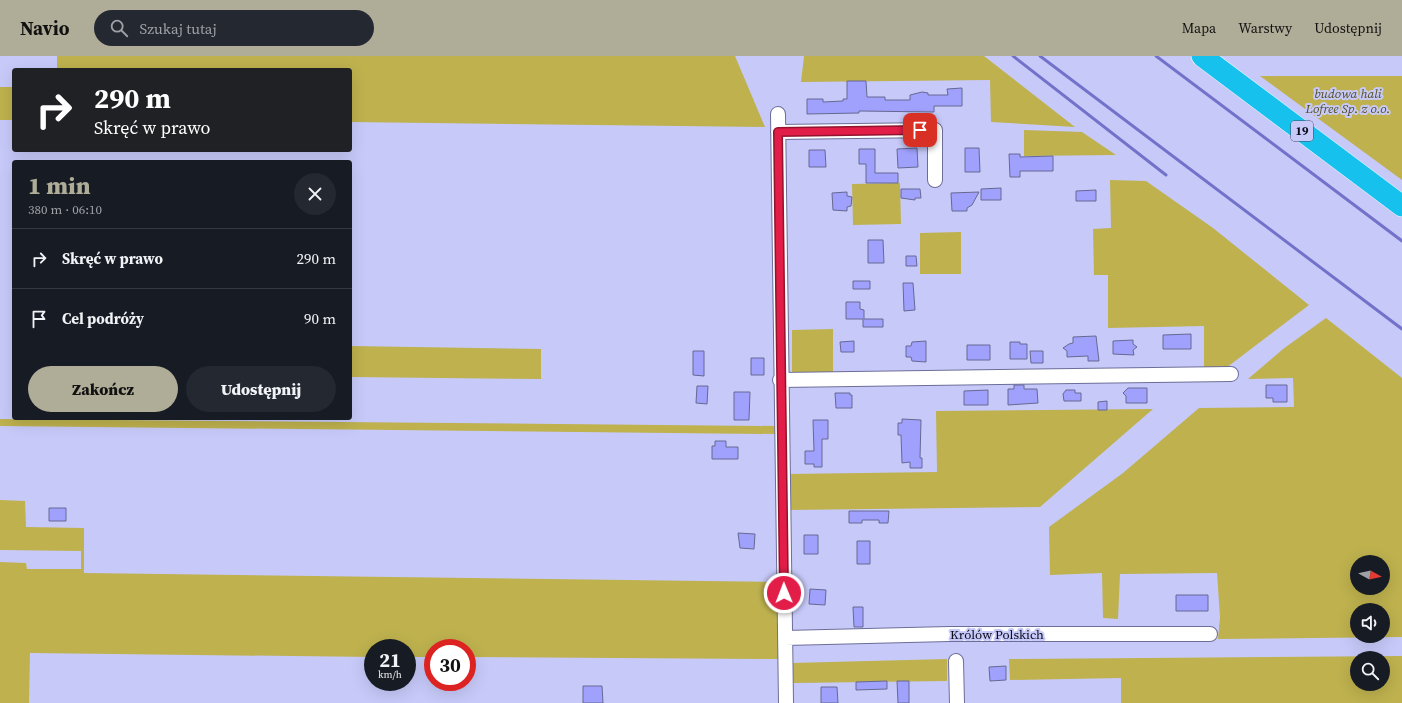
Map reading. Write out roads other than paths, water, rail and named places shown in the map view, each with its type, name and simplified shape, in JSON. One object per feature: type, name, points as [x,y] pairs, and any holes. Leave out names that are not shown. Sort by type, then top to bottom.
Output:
[{"type":"highway","name":"19","points":[[1202,56],[1402,206]]},
{"type":"street","points":[[778,114],[780,380],[786,703]]},
{"type":"street","points":[[778,132],[935,130],[935,180]]},
{"type":"street","points":[[780,380],[1231,374]]},
{"type":"street","name":"Królów Polskich","points":[[785,638],[949,634],[1210,634]]},
{"type":"street","points":[[956,661],[957,703]]},
{"type":"waterway","points":[[1013,56],[1166,175]]},
{"type":"waterway","points":[[1040,56],[1402,329]]},
{"type":"waterway","points":[[1156,56],[1402,241]]},
{"type":"park label","name":"budowa hali Lofree Sp. z o.o.","points":[[1348,100]]}]
